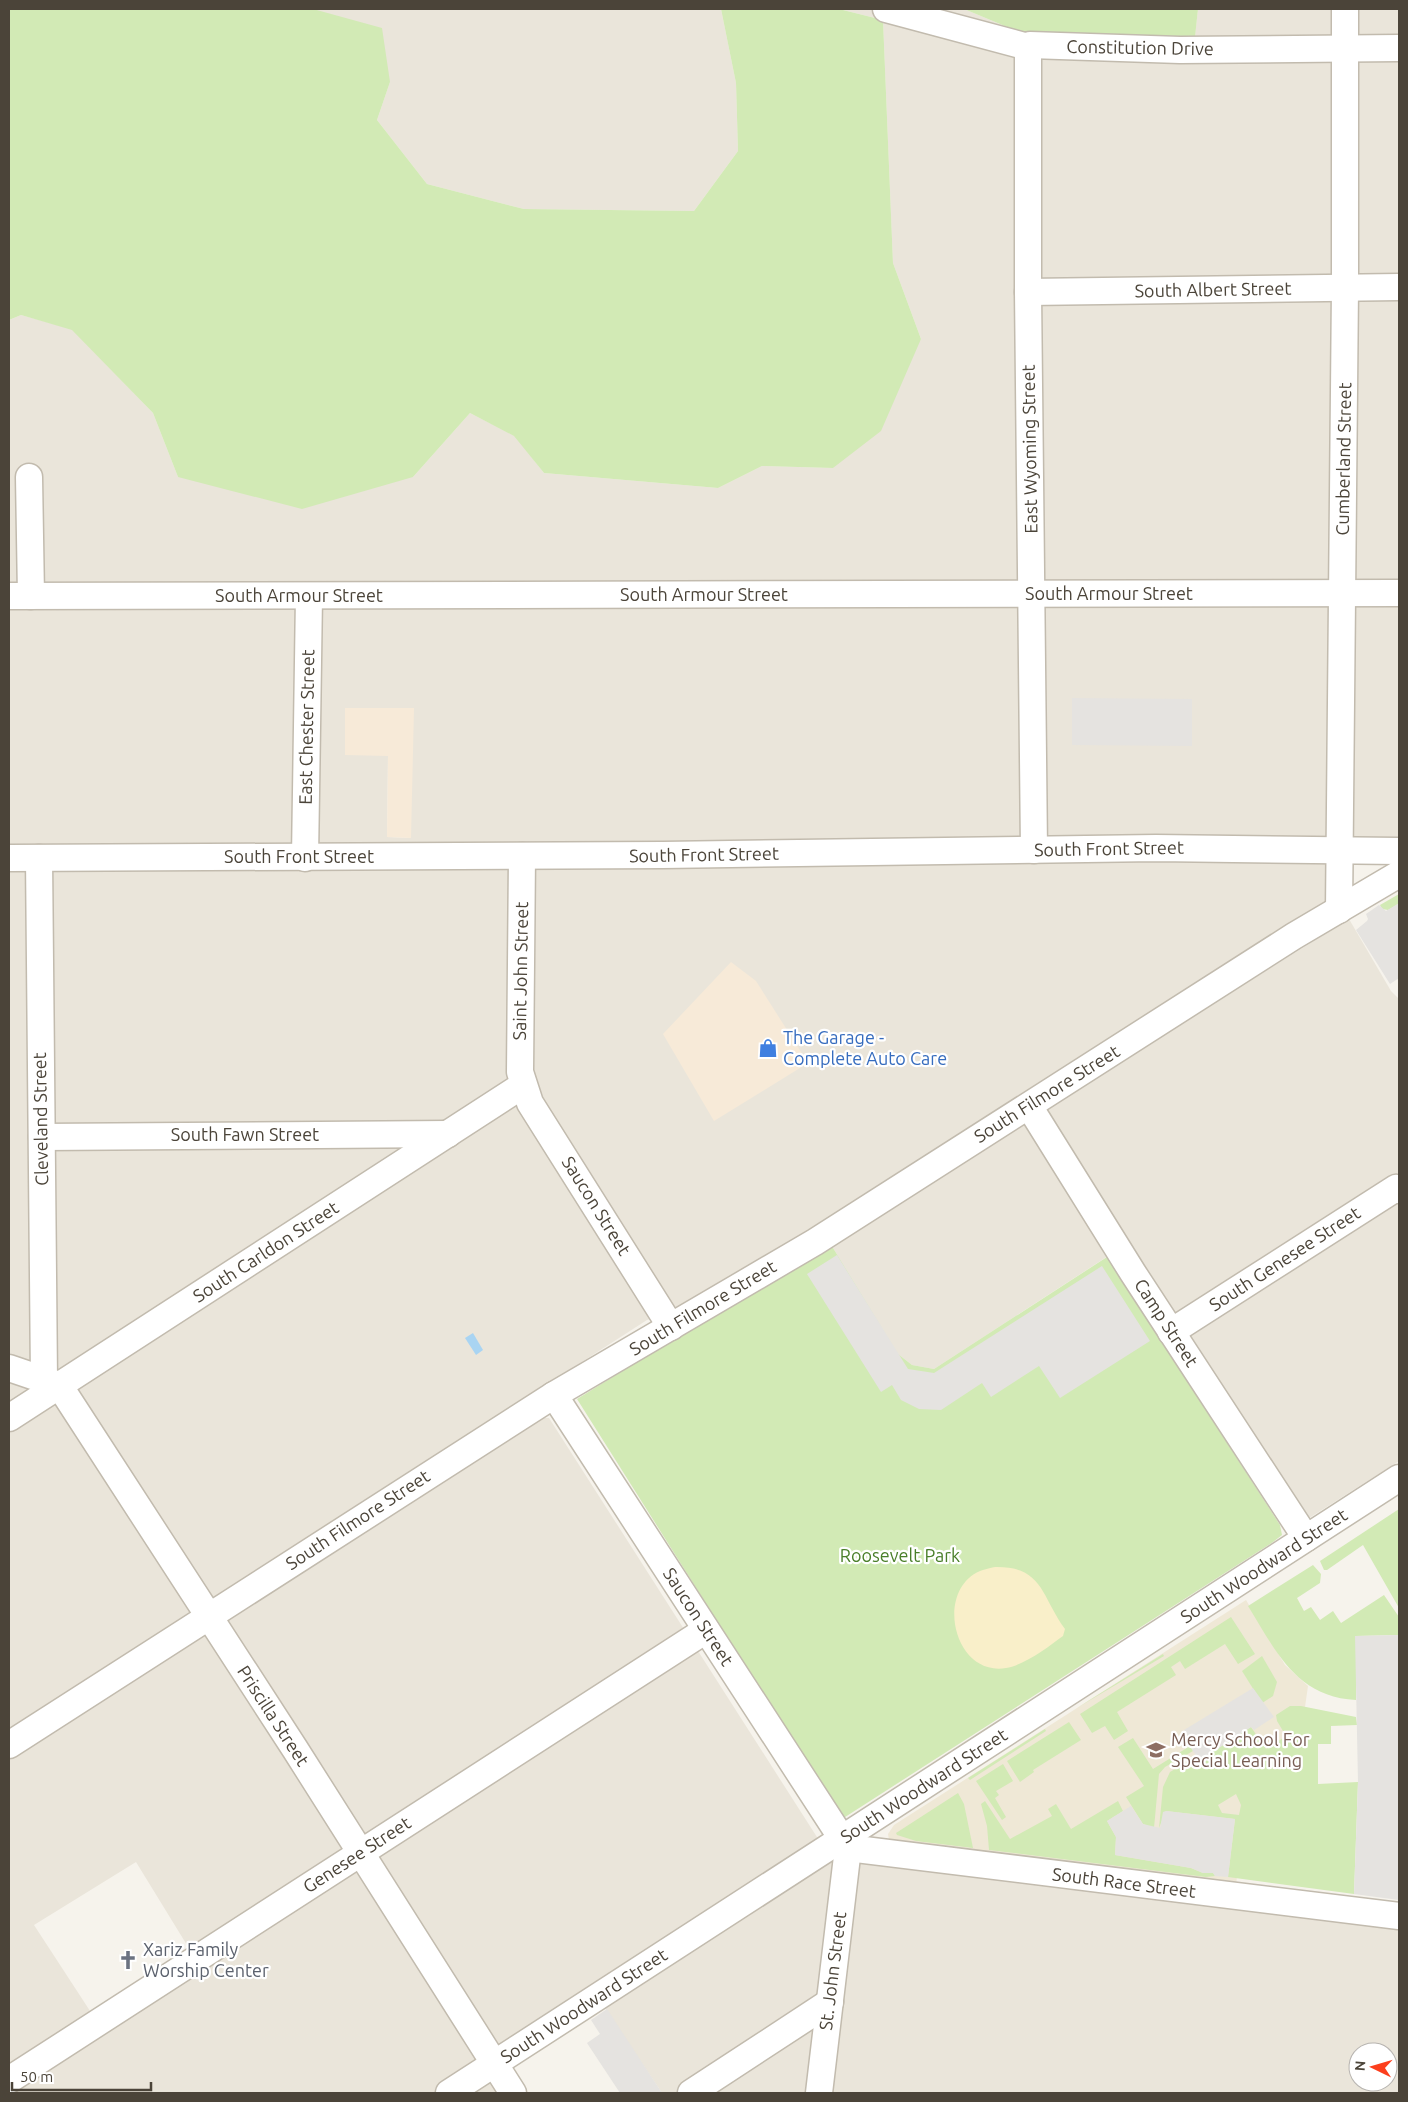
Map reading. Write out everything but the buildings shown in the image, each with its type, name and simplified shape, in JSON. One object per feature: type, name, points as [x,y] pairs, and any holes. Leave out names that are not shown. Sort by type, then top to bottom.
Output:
[{"type":"street","name":"Constitution Drive","points":[[886,9],[1028,47],[1180,50],[1399,48]]},
{"type":"street","name":"Cumberland Street","points":[[1339,910],[1345,287],[1345,9]]},
{"type":"street","name":"East Wyoming Street","points":[[1028,47],[1028,292],[1034,850]]},
{"type":"street","name":"South Albert Street","points":[[1028,292],[1399,287]]},
{"type":"street","points":[[20,596],[29,477]]},
{"type":"street","name":"South Armour Street","points":[[20,596],[1399,593]]},
{"type":"street","name":"East Chester Street","points":[[305,858],[309,596]]},
{"type":"street","name":"South Front Street","points":[[9,858],[305,858],[1165,848],[1399,850]]},
{"type":"street","name":"Saint John Street","points":[[522,856],[520,1072],[523,1085]]},
{"type":"street","name":"Cleveland Street","points":[[39,858],[42,1137],[51,1382]]},
{"type":"street","name":"South Filmore Street","points":[[9,1745],[554,1395],[815,1242],[1339,910],[1399,874]]},
{"type":"street","name":"South Carldon Street","points":[[9,1418],[51,1382],[448,1134],[523,1085]]},
{"type":"street","name":"Saucon Street","points":[[523,1085],[530,1103],[671,1327]]},
{"type":"street","name":"Camp Street","points":[[1029,1106],[1171,1332],[1306,1538]]},
{"type":"street","name":"South Fawn Street","points":[[42,1137],[448,1134]]},
{"type":"street","name":"South Genesee Street","points":[[1171,1332],[1396,1188],[1399,1190]]},
{"type":"street","points":[[9,1368],[51,1382]]},
{"type":"street","name":"Priscilla Street","points":[[51,1382],[209,1616],[513,2093]]},
{"type":"street","name":"Saucon Street","points":[[554,1395],[845,1844]]},
{"type":"street","name":"South Woodward Street","points":[[449,2093],[845,1844],[1399,1478]]},
{"type":"street","name":"Genesee Street","points":[[9,2080],[706,1630]]},
{"type":"street","name":"South Race Street","points":[[845,1844],[1399,1916]]},
{"type":"street","name":"St. John Street","points":[[819,2093],[845,1844]]},
{"type":"street","points":[[691,2093],[830,2002]]},
{"type":"shaded area","points":[[313,9],[721,9],[736,83],[738,151],[694,211],[524,209],[427,184],[377,120],[390,82]]},
{"type":"shaded area","points":[[839,9],[964,9],[1031,37],[1195,36],[1198,9],[1399,9],[1399,839],[1329,840],[1328,902],[686,1311],[647,1320],[9,1731],[9,320],[21,315],[72,329],[153,413],[178,477],[413,477],[470,413],[515,436],[544,473],[718,488],[762,466],[833,468],[921,339],[893,263],[883,20]],"holes":[[[388,755],[411,838],[387,837]]]},
{"type":"shaded area","points":[[1072,698],[1192,699],[1192,746],[1072,745]]},
{"type":"shaded area","points":[[345,708],[414,708],[411,838],[387,837],[388,756],[345,755]]},
{"type":"shaded area","points":[[1399,903],[1399,978],[1390,984],[1356,930],[1367,921],[1366,914],[1379,905],[1386,911]]},
{"type":"shaded area","points":[[1349,919],[1391,991],[1399,999],[1399,1461],[1306,1520],[1125,1245],[934,1369],[912,1365],[898,1354],[830,1243]]},
{"type":"shaded area","points":[[731,962],[756,981],[808,1063],[714,1121],[663,1034]]},
{"type":"shaded area","points":[[837,1255],[908,1369],[934,1373],[1102,1266],[1150,1341],[1060,1398],[1039,1366],[991,1397],[982,1383],[941,1410],[919,1409],[901,1400],[892,1385],[881,1392],[807,1274]]},
{"type":"shaded area","points":[[540,1418],[549,1418],[831,1859],[1399,1928],[1399,2093],[662,2093],[603,2005],[490,2079],[499,2093],[9,2093],[9,1760]],"holes":[[[136,1862],[190,1950],[92,2014],[34,1925]]]},
{"type":"shaded area","name":"Mercy School For Special Learning","points":[[1246,1600],[1285,1665],[1308,1686],[1305,1707],[1243,1815],[1236,1886],[889,1840],[888,1834],[894,1825]]},
{"type":"shaded area","points":[[1399,1635],[1399,1900],[1354,1894],[1358,1782],[1355,1636]]},
{"type":"shaded area","points":[[1253,1688],[1274,1717],[1254,1730],[1251,1727],[1199,1761],[1190,1746],[1193,1744],[1184,1730]]},
{"type":"shaded area","points":[[1131,1806],[1143,1824],[1160,1828],[1163,1812],[1166,1811],[1235,1819],[1228,1877],[1215,1876],[1213,1873],[1203,1873],[1191,1868],[1115,1855],[1116,1837],[1107,1821]]},
{"type":"shaded area","points":[[607,2009],[662,2093],[620,2093],[587,2043],[600,2034],[591,2020]]},
{"type":"green space","points":[[9,9],[313,9],[382,28],[390,82],[377,120],[427,184],[524,209],[694,211],[738,151],[736,83],[721,9],[839,9],[883,20],[893,263],[921,339],[881,431],[833,468],[762,466],[718,488],[544,473],[514,436],[470,413],[413,477],[302,509],[178,477],[153,413],[72,330],[21,315],[9,320]]},
{"type":"green space","points":[[964,9],[1198,9],[1195,37],[1031,37]]},
{"type":"green space","points":[[1399,894],[1399,904],[1388,910],[1382,909],[1380,905]]},
{"type":"green space","name":"Roosevelt Park","points":[[830,1243],[898,1354],[912,1365],[934,1369],[1107,1257],[1280,1525],[1282,1535],[842,1819],[577,1399]]},
{"type":"green space","points":[[1399,1509],[1399,1608],[1363,1545],[1327,1570],[1324,1570],[1320,1561]]},
{"type":"green space","points":[[1313,1565],[1321,1574],[1320,1583],[1297,1598],[1304,1611],[1311,1607],[1320,1620],[1333,1611],[1341,1623],[1384,1595],[1399,1617],[1399,1635],[1356,1636],[1356,1700],[1335,1697],[1303,1681],[1279,1655],[1248,1606]]},
{"type":"green space","points":[[1231,1617],[1255,1654],[1238,1664],[1225,1644],[1185,1669],[1180,1661],[1171,1667],[1176,1675],[1117,1712],[1128,1731],[1114,1740],[1105,1726],[1092,1733],[1080,1714]]},
{"type":"green space","points":[[1163,1654],[1164,1656],[1077,1708]]},
{"type":"green space","points":[[1262,1656],[1277,1682],[1273,1696],[1262,1703],[1242,1671]]},
{"type":"green space","points":[[1290,1706],[1301,1706],[1356,1717],[1357,1725],[1331,1726],[1331,1744],[1318,1744],[1318,1784],[1358,1782],[1354,1894],[1228,1877],[1235,1819],[1166,1811],[1159,1828],[1163,1787],[1170,1772],[1197,1756],[1199,1760],[1251,1727],[1266,1749],[1286,1736],[1277,1721],[1276,1715]],"holes":[[[1236,1794],[1241,1805],[1239,1815],[1222,1813],[1218,1805]]]},
{"type":"green space","points":[[1069,1722],[1081,1740],[1033,1770],[1034,1772],[1020,1782],[1007,1761]]},
{"type":"green space","points":[[1045,1729],[1046,1731],[970,1780],[968,1778]]},
{"type":"green space","points":[[1133,1738],[1153,1769],[1190,1746],[1193,1751],[1165,1767],[1159,1774],[1154,1828],[1143,1824],[1126,1797],[1144,1786],[1118,1747]]},
{"type":"green space","points":[[1003,1764],[1013,1781],[996,1791],[999,1795],[995,1798],[1006,1817],[1002,1820],[976,1781]]},
{"type":"green space","points":[[958,1793],[964,1804],[973,1848],[916,1841],[897,1835],[896,1833]]},
{"type":"green space","points":[[985,1801],[1010,1839],[1052,1816],[1048,1809],[1056,1804],[1071,1829],[1118,1801],[1123,1811],[1107,1821],[1116,1837],[1115,1855],[1191,1868],[1203,1873],[1213,1873],[1215,1876],[1206,1877],[989,1850],[987,1826],[981,1804]]},
{"type":"sand","points":[[995,1567],[1011,1568],[1032,1577],[1039,1585],[1065,1629],[1063,1636],[1043,1650],[1021,1663],[1006,1668],[988,1667],[974,1659],[963,1647],[956,1630],[954,1613],[957,1596],[966,1581],[980,1571]]},
{"type":"water","points":[[473,1333],[483,1350],[476,1355],[465,1338]]},
{"type":"place","name":"The Garage - Complete Auto Care","points":[[768,1048]]},
{"type":"place","name":"Mercy School For Special Learning","points":[[1156,1750]]},
{"type":"place","name":"Xariz Family Worship Center","points":[[128,1960]]}]
